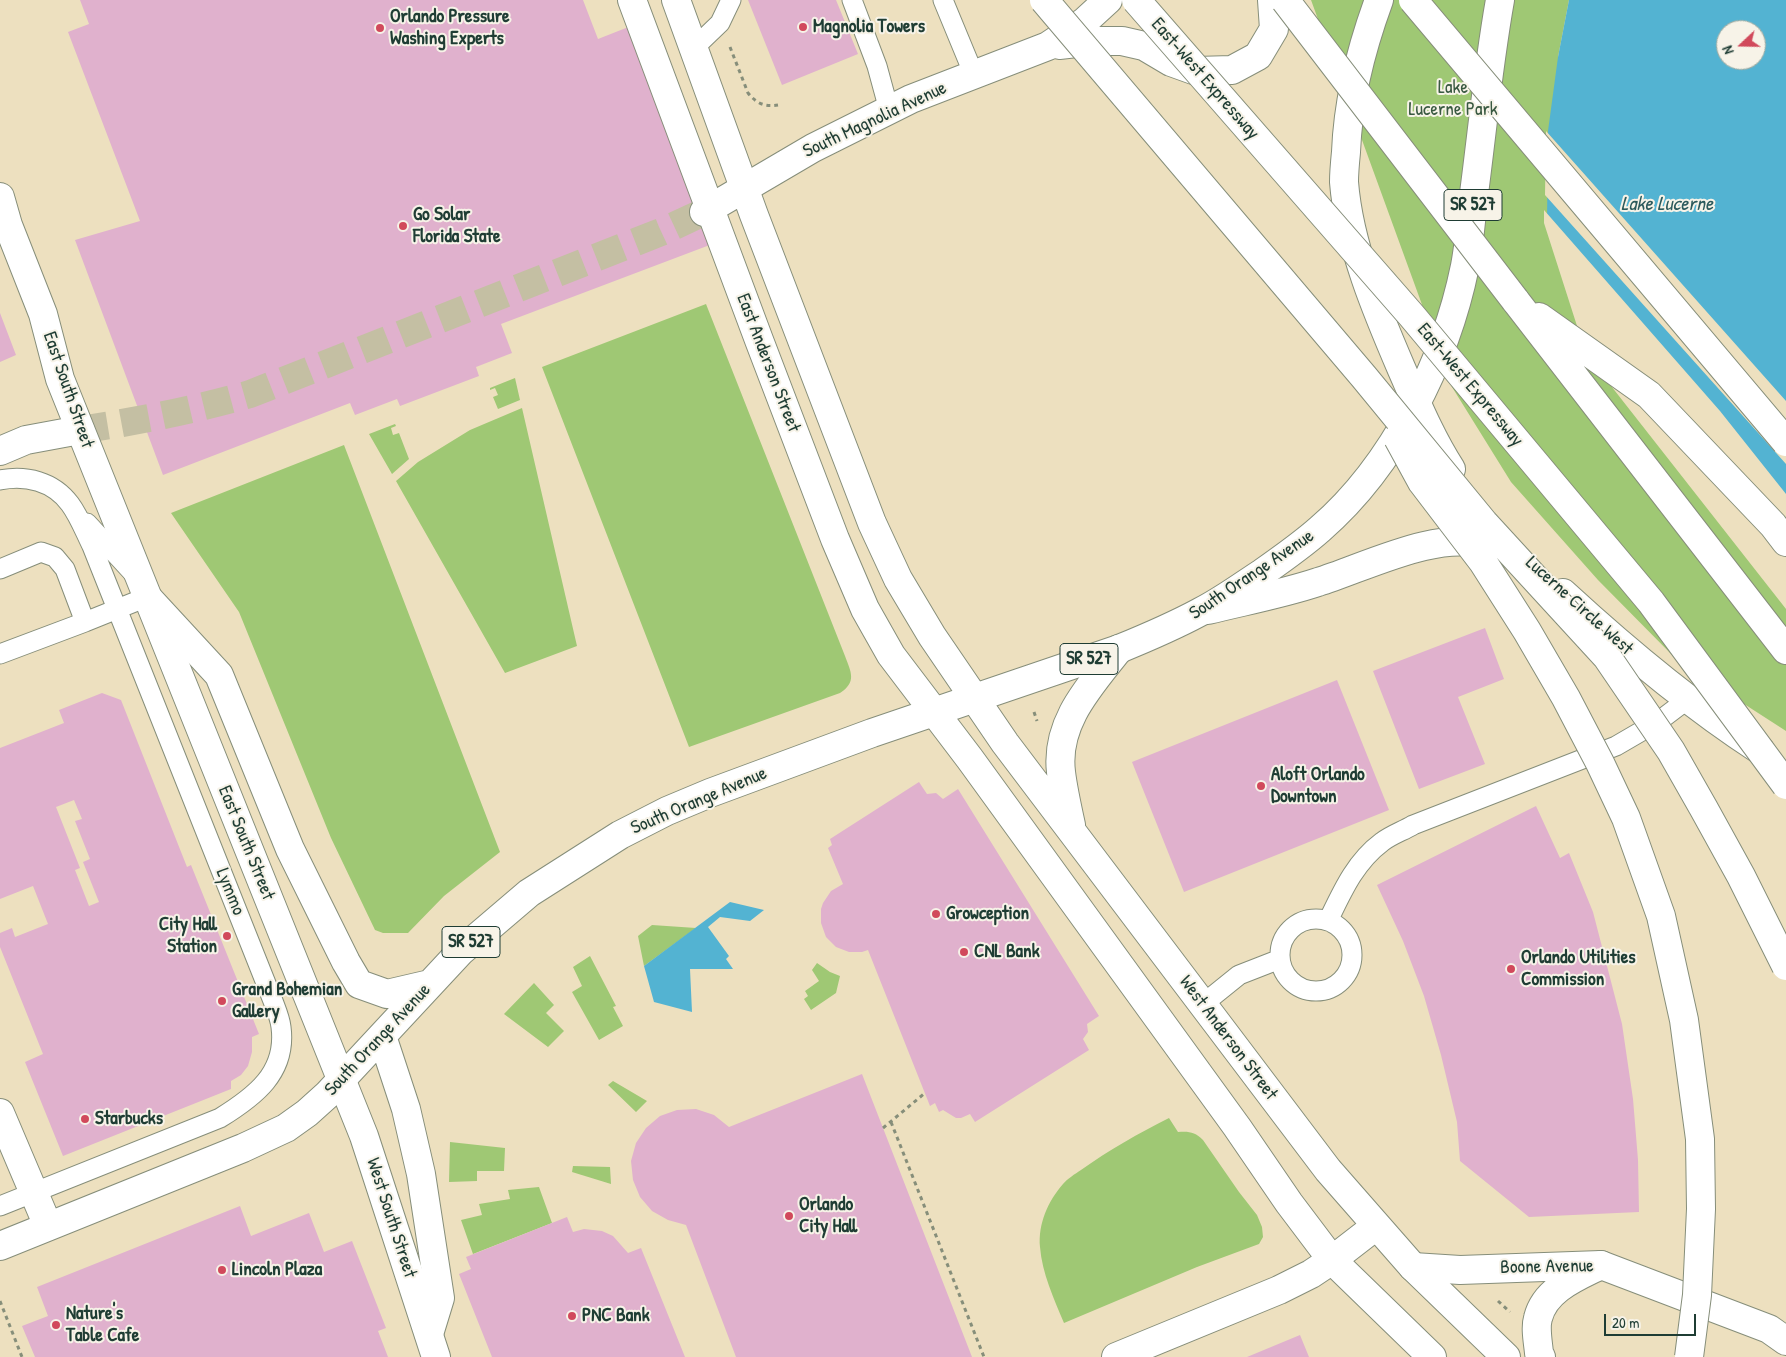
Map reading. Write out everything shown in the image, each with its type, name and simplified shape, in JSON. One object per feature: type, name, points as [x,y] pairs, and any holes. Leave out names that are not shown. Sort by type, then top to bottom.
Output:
[{"type":"main road","name":"East Anderson Street","points":[[632,0],[707,210],[828,521],[865,609],[891,655],[933,712]]},
{"type":"main road","points":[[676,0],[872,523],[898,579],[932,636],[974,698]]},
{"type":"main road","points":[[1044,0],[1364,377],[1484,523],[1607,658],[1671,751],[1741,876],[1786,966]]},
{"type":"main road","name":"South Magnolia Avenue","points":[[707,210],[813,148],[911,99],[1048,46],[1084,22],[1108,0]]},
{"type":"main road","name":"East-West Expressway","points":[[1136,0],[1412,316],[1651,602],[1786,785]]},
{"type":"main road","name":"South Magnolia Avenue","points":[[1048,46],[1094,41],[1122,41],[1144,46],[1171,62],[1196,71],[1232,70],[1258,56],[1274,29],[1272,0]]},
{"type":"main road","points":[[1285,0],[1786,650]]},
{"type":"main road","points":[[1379,0],[1362,49],[1353,88],[1347,132],[1344,182],[1363,271],[1379,317],[1416,403]]},
{"type":"main road","points":[[1413,0],[1786,442]]},
{"type":"main road","name":"South Orange Avenue","points":[[0,1246],[243,1148],[286,1128],[307,1113],[341,1080],[461,951],[529,893],[620,835],[667,811],[872,733],[1119,649],[1156,634],[1201,612],[1238,589],[1321,529],[1349,500],[1397,437],[1416,403],[1437,358],[1455,309],[1465,264],[1493,39],[1500,0]]},
{"type":"main road","name":"East South Street","points":[[0,197],[8,225],[43,314],[60,379],[341,1080]]},
{"type":"main road","points":[[1515,300],[1649,395],[1773,525],[1786,542]]},
{"type":"main road","points":[[1364,377],[1422,482],[1483,562],[1527,631],[1566,698],[1626,818],[1661,916],[1684,1020],[1700,1139],[1701,1209],[1696,1295],[1689,1357]]},
{"type":"main road","name":"Lucerne Circle West","points":[[1416,403],[1435,444],[1466,494],[1526,559],[1604,632],[1714,720],[1786,768]]},
{"type":"main road","points":[[0,450],[26,440],[80,430]]},
{"type":"main road","points":[[1201,612],[1317,583],[1414,548],[1441,543],[1480,543],[1526,559]]},
{"type":"main road","points":[[146,595],[219,675],[290,848],[346,962],[359,984],[387,994],[430,984]]},
{"type":"main road","points":[[1072,832],[1060,770],[1061,742],[1067,724],[1079,700],[1119,649]]},
{"type":"main road","name":"West Anderson Street","points":[[974,698],[1072,832],[1328,1170],[1413,1267],[1506,1357]]},
{"type":"main road","points":[[933,712],[976,767],[1332,1260],[1432,1357]]},
{"type":"main road","points":[[382,1036],[406,1108],[417,1155],[440,1298],[432,1345]]},
{"type":"main road","name":"West South Street","points":[[341,1080],[364,1136],[432,1345]]},
{"type":"main road","points":[[0,1113],[48,1226]]},
{"type":"main road","points":[[1116,1357],[1279,1290],[1311,1274],[1376,1226]]},
{"type":"main road","points":[[1541,1357],[1538,1318],[1548,1297],[1568,1282],[1601,1265]]},
{"type":"main road","name":"Boone Avenue","points":[[1413,1267],[1460,1270],[1601,1265],[1769,1329],[1786,1341]]},
{"type":"lane","points":[[694,48],[720,23],[731,0]]},
{"type":"lane","points":[[852,0],[877,66],[889,110]]},
{"type":"lane","points":[[943,0],[974,75]]},
{"type":"lane","name":"Lymmo","points":[[0,480],[13,477],[31,478],[44,483],[57,492],[70,504],[92,546],[273,1001],[281,1026],[278,1058],[270,1076],[246,1102],[220,1118],[0,1206]]},
{"type":"lane","points":[[0,654],[85,622],[146,595],[70,504]]},
{"type":"lane","points":[[0,569],[41,552],[55,557],[65,569],[85,622]]},
{"type":"lane","points":[[1328,921],[1347,880],[1362,861],[1382,842],[1413,826],[1616,746],[1659,721],[1688,699]]},
{"type":"lane","points":[[1318,919],[1328,921],[1338,927],[1346,936],[1351,947],[1352,959],[1348,971],[1342,980],[1332,988],[1315,991],[1299,987],[1289,980],[1280,960],[1280,949],[1290,930],[1307,920],[1318,919]]},
{"type":"lane","points":[[1203,1004],[1239,975],[1280,960]]},
{"type":"path","points":[[720,23],[748,93],[759,104],[769,107],[778,105]]},
{"type":"path","points":[[883,1128],[925,1093]]},
{"type":"path","points":[[891,1122],[984,1357]]},
{"type":"path","points":[[0,1300],[22,1357]]},
{"type":"green space","name":"Lake Lucerne Park","points":[[1311,0],[1569,0],[1558,57],[1786,606],[1786,731],[1679,662],[1598,580],[1511,482],[1452,387]]},
{"type":"green space","points":[[706,304],[845,656],[851,681],[840,693],[689,747],[542,367]]},
{"type":"green space","points":[[515,378],[520,400],[498,409],[493,397],[498,395],[495,388],[490,390],[490,388]]},
{"type":"green space","points":[[522,408],[577,646],[505,673],[396,481],[418,462],[470,430]]},
{"type":"green space","points":[[395,424],[396,426],[391,428],[393,435],[399,433],[409,459],[392,474],[369,434]]},
{"type":"green space","points":[[344,445],[500,852],[444,896],[408,933],[383,933],[375,930],[331,838],[239,612],[171,513]]},
{"type":"green space","points":[[652,925],[696,928],[644,966],[638,936]]},
{"type":"green space","points":[[590,956],[616,1006],[613,1007],[623,1026],[599,1040],[572,992],[582,986],[573,967]]},
{"type":"green space","points":[[817,963],[840,976],[836,993],[811,1010],[804,999],[808,996],[805,991],[819,981],[812,970]]},
{"type":"green space","points":[[534,983],[554,1005],[546,1013],[564,1031],[548,1047],[504,1014]]},
{"type":"green space","points":[[613,1081],[647,1101],[636,1112],[608,1085]]},
{"type":"green space","points":[[1169,1118],[1178,1132],[1192,1133],[1203,1140],[1257,1215],[1262,1227],[1263,1237],[1259,1244],[1197,1267],[1064,1323],[1049,1286],[1041,1257],[1040,1238],[1042,1221],[1049,1205],[1065,1182],[1071,1177],[1113,1149]]},
{"type":"green space","points":[[450,1142],[505,1148],[504,1171],[477,1171],[477,1181],[449,1182]]},
{"type":"green space","points":[[573,1166],[610,1167],[611,1184],[572,1172]]},
{"type":"green space","points":[[539,1187],[552,1223],[473,1254],[461,1220],[482,1215],[479,1204],[510,1199],[508,1190]]},
{"type":"water","name":"Lake Lucerne","points":[[1569,0],[1786,0],[1786,606],[1547,222],[1548,131],[1558,57]]},
{"type":"water","points":[[730,902],[764,910],[750,921],[720,917],[708,927],[729,956],[726,959],[733,969],[690,969],[692,1012],[654,1002],[644,966]]},
{"type":"pier","points":[[1546,131],[1786,401],[1786,464],[1545,195]]},
{"type":"pier","points":[[1544,210],[1720,411],[1786,494],[1786,609],[1586,354],[1544,223]]},
{"type":"building","points":[[80,0],[583,0],[598,39],[631,26],[715,243],[501,324],[512,353],[476,367],[479,376],[400,406],[397,399],[355,415],[350,403],[163,475],[75,240],[140,221],[68,32],[89,24]]},
{"type":"building","name":"Magnolia Towers","points":[[748,0],[836,0],[858,54],[782,85]]},
{"type":"building","points":[[0,313],[16,355],[0,362]]},
{"type":"building","points":[[1485,628],[1504,679],[1458,697],[1485,764],[1419,789],[1373,671]]},
{"type":"building","name":"Aloft Orlando Downtown","points":[[1337,680],[1389,810],[1184,892],[1132,762]]},
{"type":"building","points":[[102,693],[121,700],[187,867],[191,865],[259,1034],[252,1037],[252,1052],[248,1066],[241,1075],[231,1081],[231,1089],[63,1156],[25,1062],[43,1054],[0,947],[0,933],[12,928],[15,937],[48,924],[33,886],[0,899],[0,748],[64,723],[59,710]],"holes":[[[74,800],[82,819],[75,821],[90,859],[83,862],[99,902],[89,906],[75,870],[80,868],[56,807]]]},
{"type":"building","name":"CNL Bank","points":[[919,782],[927,794],[936,793],[943,799],[958,789],[1099,1016],[1087,1024],[1088,1032],[1083,1039],[1089,1050],[975,1122],[970,1114],[956,1118],[943,1110],[939,1112],[935,1103],[930,1106],[868,950],[849,952],[836,947],[826,937],[821,923],[823,903],[831,891],[843,884],[828,848],[832,845],[830,839]]},
{"type":"building","name":"Orlando Utilities Commission","points":[[1536,806],[1560,858],[1569,853],[1593,912],[1622,1024],[1633,1099],[1638,1160],[1639,1212],[1529,1217],[1460,1161],[1457,1122],[1424,996],[1403,941],[1377,885]]},
{"type":"building","name":"Orlando City Hall","points":[[862,1074],[972,1357],[736,1357],[686,1225],[668,1220],[652,1211],[640,1197],[633,1180],[631,1161],[636,1143],[646,1128],[660,1116],[677,1110],[696,1109],[714,1115],[729,1127]]},
{"type":"building","name":"Lincoln Plaza","points":[[240,1206],[251,1236],[309,1213],[324,1252],[352,1241],[386,1328],[378,1331],[388,1357],[35,1357],[22,1326],[48,1316],[37,1287]]},
{"type":"building","name":"PNC Bank","points":[[567,1217],[573,1232],[584,1229],[602,1231],[613,1236],[628,1253],[641,1248],[685,1357],[492,1357],[459,1274],[471,1269],[466,1257]]},
{"type":"building","points":[[1300,1335],[1309,1357],[1247,1357]]},
{"type":"tunnel","points":[[80,430],[166,415],[250,394],[661,232],[704,212]]},
{"type":"place","name":"Magnolia Towers","points":[[803,27]]},
{"type":"place","name":"Orlando Pressure Washing Experts","points":[[380,28]]},
{"type":"place","name":"Go Solar Florida State","points":[[403,226]]},
{"type":"place","name":"Aloft Orlando Downtown","points":[[1261,786]]},
{"type":"place","name":"Growception","points":[[936,914]]},
{"type":"place","name":"City Hall Station","points":[[227,936]]},
{"type":"place","name":"CNL Bank","points":[[964,952]]},
{"type":"place","name":"Orlando Utilities Commission","points":[[1511,969]]},
{"type":"place","name":"Grand Bohemian Gallery","points":[[222,1001]]},
{"type":"place","name":"Starbucks","points":[[85,1119]]},
{"type":"place","name":"Orlando City Hall","points":[[789,1216]]},
{"type":"place","name":"Lincoln Plaza","points":[[222,1270]]},
{"type":"place","name":"PNC Bank","points":[[572,1316]]},
{"type":"place","name":"Nature's Table Cafe","points":[[56,1325]]}]
